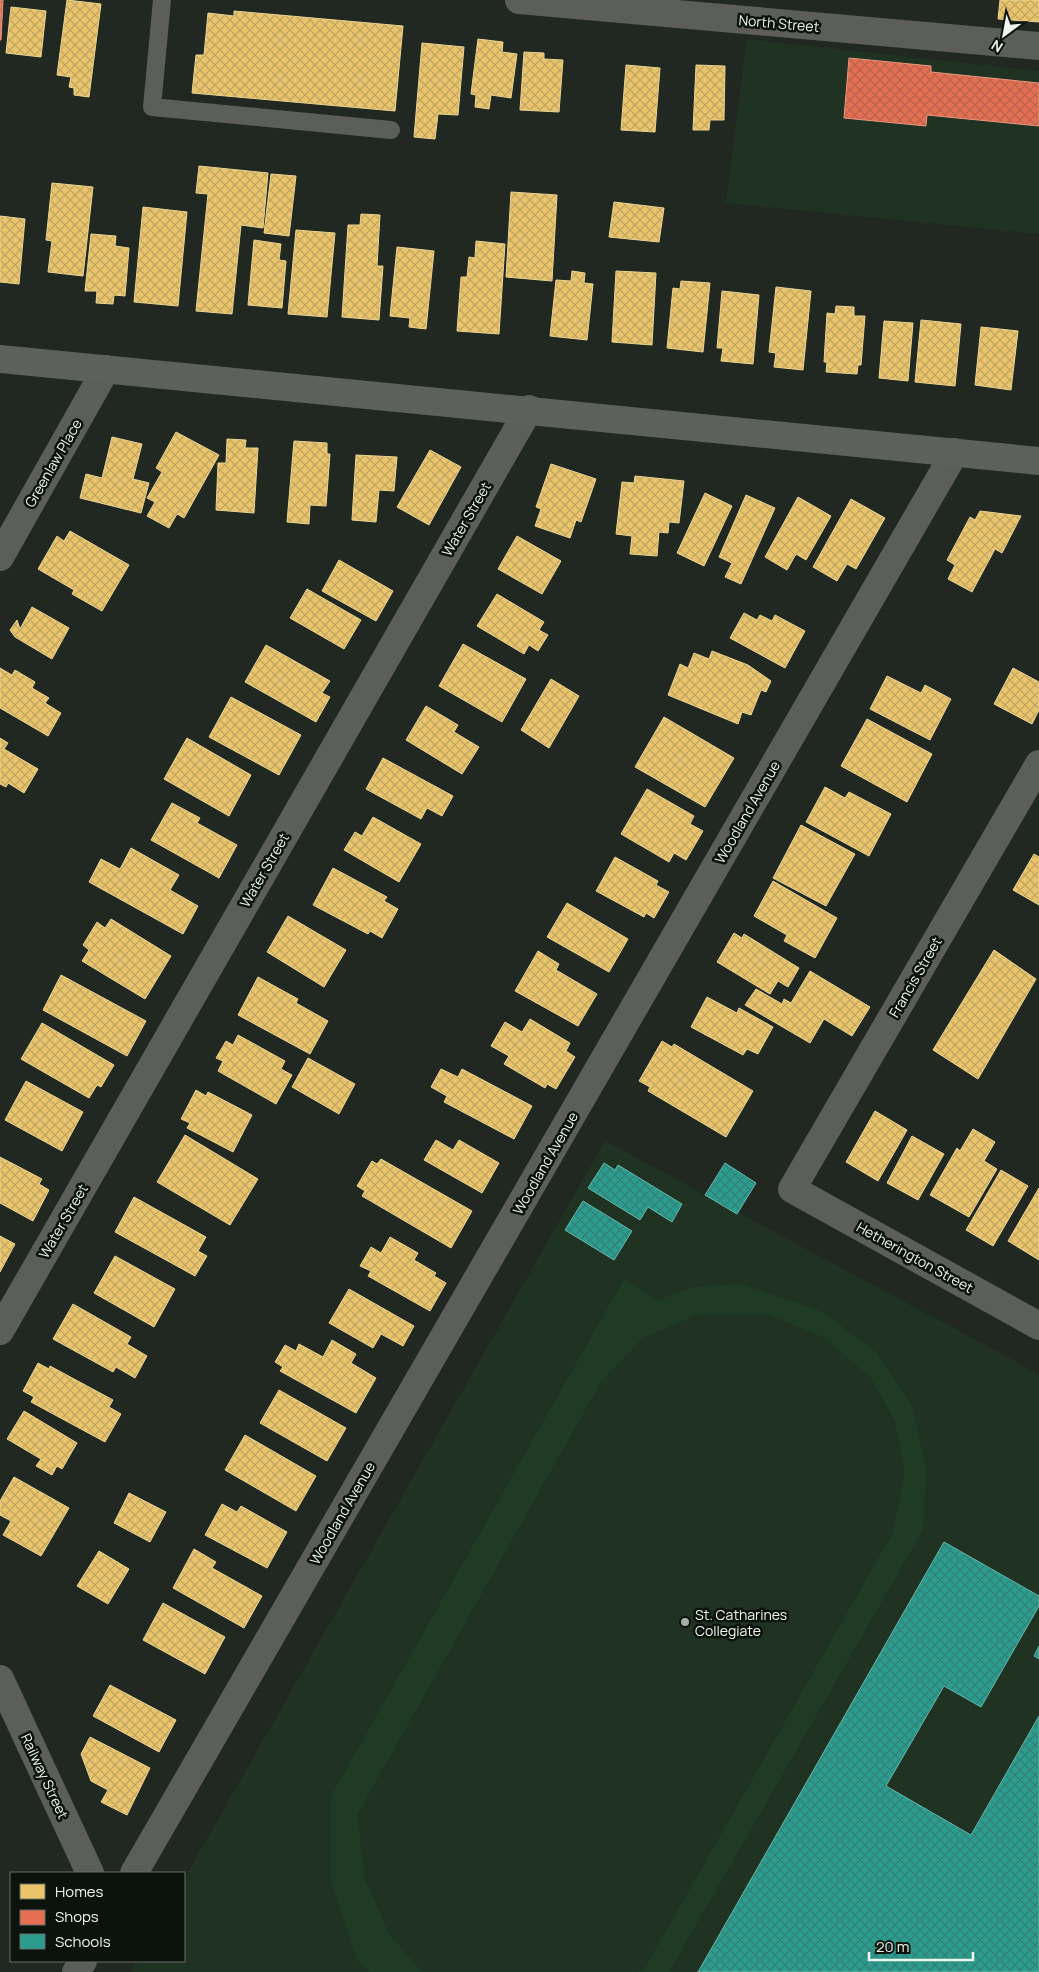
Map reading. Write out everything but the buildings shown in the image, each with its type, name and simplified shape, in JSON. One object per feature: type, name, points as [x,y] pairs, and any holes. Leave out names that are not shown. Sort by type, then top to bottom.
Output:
[{"type":"main road","points":[[0,358],[1035,460]]},
{"type":"street","name":"North Street","points":[[519,0],[1039,46]]},
{"type":"street","name":"Greenlaw Place","points":[[0,557],[106,369]]},
{"type":"street","name":"Water Street","points":[[0,1331],[529,409]]},
{"type":"street","name":"Woodland Avenue","points":[[135,1872],[955,452]]},
{"type":"street","name":"Francis Street","points":[[792,1189],[1039,764]]},
{"type":"street","name":"Hetherington Street","points":[[792,1189],[1039,1326]]},
{"type":"street","name":"Railway Street","points":[[0,1679],[90,1872]]},
{"type":"lane","points":[[162,0],[152,107],[391,130]]},
{"type":"shaded area","points":[[747,39],[1039,71],[1039,234],[726,203]]},
{"type":"shaded area","name":"St. Catharines Collegiate","points":[[605,1141],[1039,1374],[1039,1972],[131,1972],[136,1962],[185,1962],[185,1877]]},
{"type":"shaded area","points":[[624,1279],[657,1300],[694,1287],[742,1284],[823,1312],[876,1352],[912,1406],[926,1468],[923,1530],[669,1972],[637,1972],[645,1968],[893,1532],[905,1472],[895,1421],[871,1378],[823,1337],[766,1314],[699,1314],[643,1338],[601,1382],[357,1815],[365,1879],[389,1934],[422,1972],[371,1972],[357,1960],[331,1880],[331,1796]]},
{"type":"place","name":"St. Catharines Collegiate","points":[[685,1622]]}]
